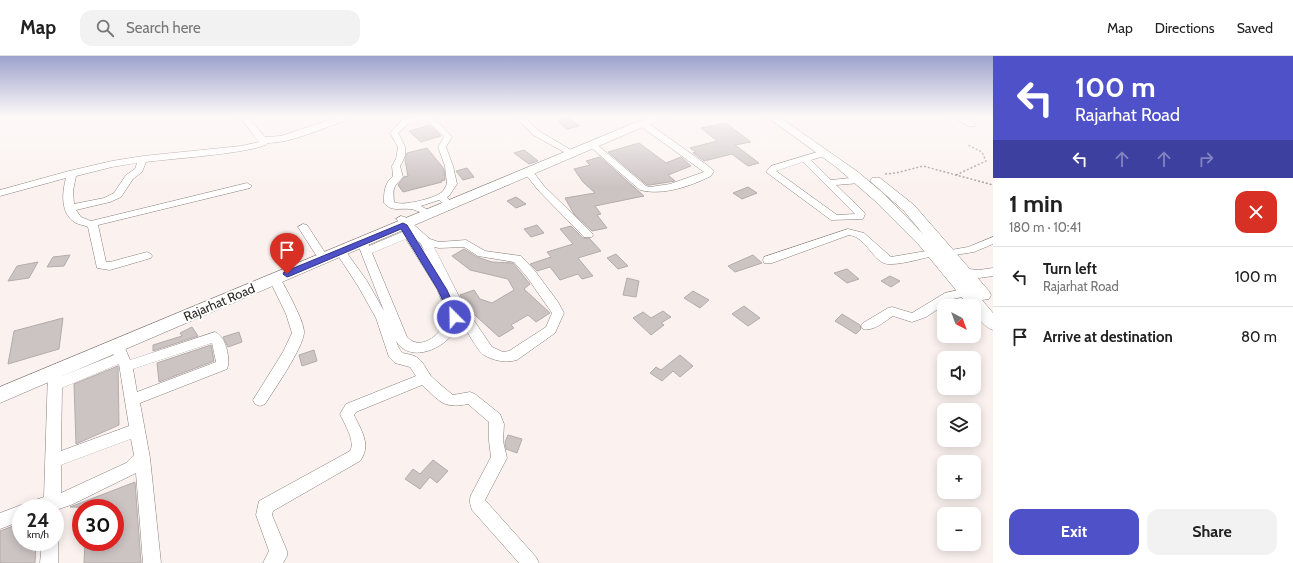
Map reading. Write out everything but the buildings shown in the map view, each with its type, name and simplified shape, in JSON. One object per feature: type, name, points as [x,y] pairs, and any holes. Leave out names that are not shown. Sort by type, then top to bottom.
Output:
[{"type":"main road","name":"Rajarhat Road","points":[[0,386],[119,352],[320,253],[405,225],[417,208],[593,140]]},
{"type":"main road","name":"Rajarhat Road","points":[[0,395],[55,378],[119,352],[275,279],[340,251],[364,246],[405,225],[600,140]]},
{"type":"main road","points":[[805,140],[909,208],[949,253],[993,307]]},
{"type":"main road","points":[[819,140],[862,176],[879,197],[919,236],[993,324]]},
{"type":"street","points":[[0,194],[90,169],[142,160],[249,148],[262,144],[264,142],[262,140],[278,140]]},
{"type":"street","points":[[398,140],[402,147],[400,159],[396,166],[398,177],[390,182],[388,188],[389,203],[398,208],[417,208]]},
{"type":"street","points":[[443,199],[452,184],[442,147],[446,140]]},
{"type":"street","points":[[548,140],[567,150]]},
{"type":"street","points":[[591,144],[643,188],[648,190],[658,190],[708,174],[709,170],[670,140]]},
{"type":"street","points":[[804,158],[860,214],[859,217],[835,218],[771,172],[774,168],[804,158],[824,153]]},
{"type":"street","points":[[69,208],[107,200],[118,196],[129,177],[139,170],[142,160]]},
{"type":"street","points":[[528,171],[541,188],[588,235]]},
{"type":"street","points":[[72,173],[68,185],[69,208],[76,219],[91,224],[247,186]]},
{"type":"street","points":[[829,183],[862,176]]},
{"type":"street","points":[[91,224],[93,226],[101,265],[110,266],[147,256]]},
{"type":"street","points":[[405,225],[426,242],[459,308],[487,350],[503,357],[512,356],[551,330],[558,313],[554,305],[531,274],[516,259],[482,254],[466,243],[439,245],[426,242]]},
{"type":"street","points":[[364,246],[402,340],[411,348],[421,348],[435,342],[446,333],[454,317],[443,290],[405,225]]},
{"type":"street","points":[[303,227],[320,253]]},
{"type":"street","points":[[768,260],[848,232],[860,234],[889,261],[932,253]]},
{"type":"street","points":[[949,253],[970,250],[993,240]]},
{"type":"street","points":[[340,251],[363,284],[382,318],[394,353],[400,359],[410,360],[415,363],[424,374],[424,378],[449,400],[454,401],[470,398],[495,418],[497,424],[496,441],[499,458],[477,500],[478,504],[530,563]]},
{"type":"street","points":[[949,271],[979,274],[993,272]]},
{"type":"street","points":[[260,400],[294,344],[298,333],[296,324],[275,279]]},
{"type":"street","points":[[867,326],[892,311],[912,318],[922,314],[949,296],[967,292]]},
{"type":"street","points":[[132,400],[222,365],[223,362],[217,339],[215,338],[119,352],[132,400],[142,458],[152,563]]},
{"type":"street","points":[[51,499],[54,461],[55,378]]},
{"type":"street","points":[[272,563],[278,556],[278,551],[264,515],[265,507],[355,456],[359,451],[359,442],[347,414],[351,408],[424,378]]},
{"type":"street","points":[[54,461],[137,430]]},
{"type":"street","points":[[64,500],[130,468],[142,458]]},
{"type":"street","points":[[0,521],[12,516]]},
{"type":"street","points":[[49,563],[50,551]]},
{"type":"path","points":[[956,175],[963,169],[980,166],[986,161],[982,152],[968,145]]},
{"type":"path","points":[[862,176],[897,174],[918,166],[923,166],[993,185]]},
{"type":"route","points":[[287,274],[403,225],[443,290],[454,317]]}]
